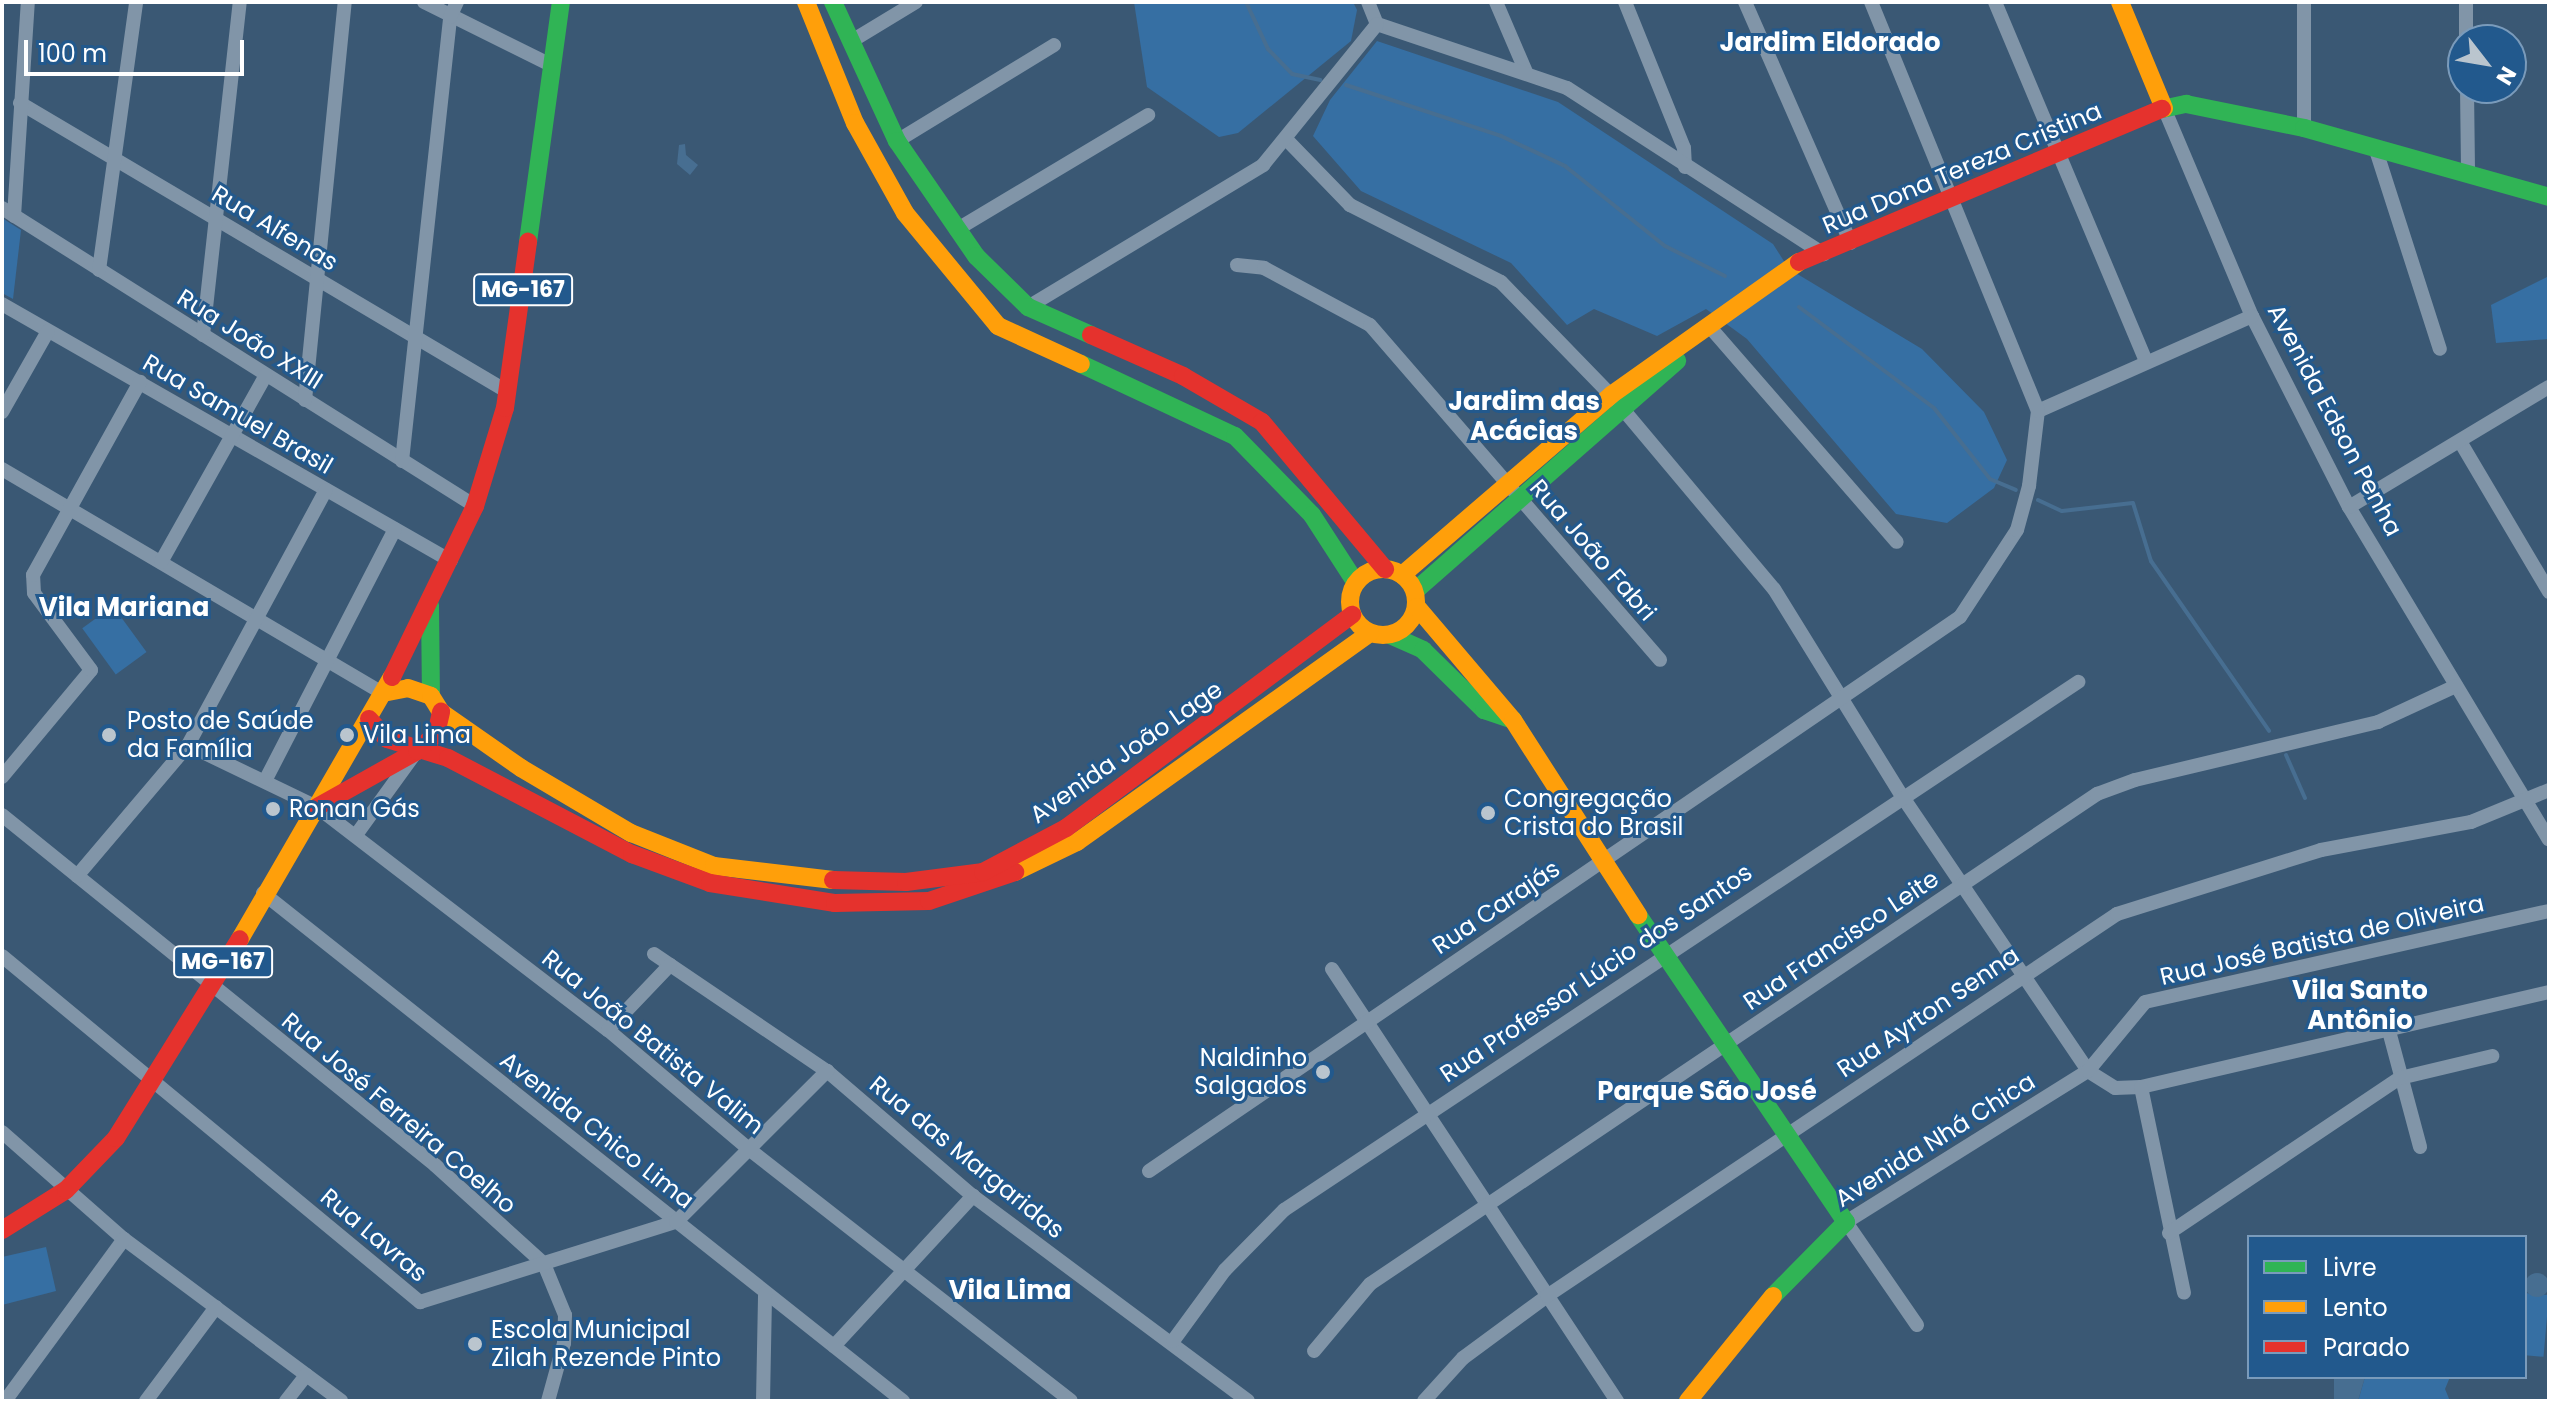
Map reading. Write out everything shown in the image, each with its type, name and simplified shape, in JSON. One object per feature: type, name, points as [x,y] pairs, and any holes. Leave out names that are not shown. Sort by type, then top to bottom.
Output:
[{"type":"street","points":[[8,212],[28,2]]},
{"type":"street","points":[[99,270],[136,2]]},
{"type":"street","points":[[203,335],[240,2]]},
{"type":"street","points":[[305,400],[345,2]]},
{"type":"street","points":[[424,2],[549,64]]},
{"type":"street","points":[[402,461],[450,17],[457,2]]},
{"type":"street","name":"MG-167","points":[[2,1230],[66,1190],[116,1138],[156,1081],[263,893],[369,719],[451,561],[475,506],[508,392],[549,64],[561,2]]},
{"type":"street","points":[[806,2],[855,123],[905,213],[998,326],[1235,436],[1312,515],[1356,583],[1352,615],[1370,633],[1390,635],[1423,650],[1484,710],[1513,720]]},
{"type":"street","points":[[833,2],[897,141],[956,230],[1028,307],[1183,376],[1262,422],[1394,572],[1513,720],[1663,954],[1917,1325]]},
{"type":"street","points":[[850,42],[916,2]]},
{"type":"street","points":[[1028,307],[1219,195],[1263,165],[1287,140],[1377,24],[1368,2]]},
{"type":"street","points":[[1496,2],[1526,72]]},
{"type":"street","points":[[1625,2],[1684,148],[1685,167]]},
{"type":"street","points":[[1745,2],[1851,243]]},
{"type":"street","points":[[1871,2],[1955,199],[2038,411],[2252,316]]},
{"type":"street","points":[[1995,2],[2063,155],[2146,362]]},
{"type":"street","name":"Avenida Edson Penha","points":[[2120,2],[2252,316],[2349,507],[2549,840]]},
{"type":"street","points":[[2304,2],[2304,128]]},
{"type":"street","points":[[2466,2],[2466,24]]},
{"type":"street","name":"Rua Dona Tereza Cristina","points":[[1377,24],[1567,88],[1824,254],[2063,155],[2164,108]]},
{"type":"street","points":[[897,141],[1054,45]]},
{"type":"street","name":"Rua Alfenas","points":[[20,103],[508,392]]},
{"type":"street","points":[[2164,108],[2186,104],[2304,128],[2549,197]]},
{"type":"street","points":[[2467,104],[2468,174]]},
{"type":"street","points":[[956,230],[1148,115]]},
{"type":"street","points":[[1287,140],[1350,205],[1501,282],[1616,401],[1774,589],[1902,796],[2088,1071],[2115,1088],[2141,1087],[2549,992]]},
{"type":"street","points":[[2375,147],[2440,349]]},
{"type":"street","name":"Rua João XXIII","points":[[8,212],[475,506]]},
{"type":"street","points":[[1356,583],[1394,572],[1513,491],[1616,401],[1709,326],[1789,266],[1824,254]]},
{"type":"street","name":"Rua João Fabri","points":[[1237,265],[1264,268],[1370,325],[1660,660]]},
{"type":"street","name":"Rua Samuel Brasil","points":[[2,304],[451,561]]},
{"type":"street","points":[[1709,326],[1897,542]]},
{"type":"street","points":[[2,412],[48,331]]},
{"type":"street","points":[[161,562],[266,375]]},
{"type":"street","points":[[2,777],[91,670],[34,593],[33,575],[140,382]]},
{"type":"street","points":[[2349,507],[2461,443],[2549,387]]},
{"type":"street","name":"Rua Carajás","points":[[1149,1171],[1960,617],[2017,530],[2029,486],[2038,411]]},
{"type":"street","points":[[2461,443],[2549,592]]},
{"type":"street","points":[[2,469],[383,693],[408,688],[431,696],[430,602]]},
{"type":"street","points":[[77,876],[188,745],[326,490]]},
{"type":"street","points":[[1390,635],[1408,625],[1416,599],[1513,491]]},
{"type":"street","points":[[266,779],[395,529]]},
{"type":"street","name":"Avenida João Lage","points":[[431,696],[441,712],[521,768],[631,833],[714,866],[818,880],[906,882],[983,872],[1066,828],[1352,615]]},
{"type":"street","name":"Avenida João Lage","points":[[369,719],[387,739],[417,751],[448,758],[632,854],[710,883],[835,903],[929,901],[988,885],[1077,842],[1370,633]]},
{"type":"street","name":"Rua Professor Lúcio dos Santos","points":[[1173,1341],[1225,1270],[1284,1210],[1663,954],[2078,682]]},
{"type":"street","name":"Rua Francisco Leite","points":[[1314,1351],[1370,1284],[2097,794],[2135,780],[2378,722],[2456,686]]},
{"type":"street","points":[[356,835],[417,751],[436,734],[441,712]]},
{"type":"street","name":"Rua João Batista Valim","points":[[188,745],[266,779],[317,807],[356,835],[608,1030],[750,1150],[1071,1401]]},
{"type":"street","points":[[317,807],[417,751]]},
{"type":"street","name":"Rua Ayrton Senna","points":[[1424,1401],[1463,1358],[1547,1296],[2117,914],[2207,882],[2321,850],[2471,822],[2527,802],[2549,790]]},
{"type":"street","name":"Rua José Ferreira Coelho","points":[[2,815],[209,986],[435,1165],[544,1264]]},
{"type":"street","name":"Avenida Chico Lima","points":[[263,893],[903,1401]]},
{"type":"street","name":"Rua José Batista de Oliveira","points":[[2088,1071],[2145,1002],[2549,911]]},
{"type":"street","name":"Rua das Margaridas","points":[[654,954],[827,1071],[973,1196],[1173,1341],[1248,1401]]},
{"type":"street","name":"Rua Lavras","points":[[2,956],[420,1302],[676,1222],[827,1071]]},
{"type":"street","points":[[608,1030],[670,965]]},
{"type":"street","points":[[1332,969],[1617,1401]]},
{"type":"street","points":[[2389,1031],[2420,1147]]},
{"type":"street","points":[[2169,1233],[2400,1078],[2492,1056]]},
{"type":"street","name":"Avenida Nhá Chica","points":[[1688,1401],[1788,1277],[1846,1222],[2088,1071]]},
{"type":"street","points":[[2141,1087],[2169,1233],[2184,1293]]},
{"type":"street","points":[[2,1132],[124,1239],[341,1401]]},
{"type":"street","points":[[834,1346],[973,1196]]},
{"type":"street","points":[[5,1401],[124,1239]]},
{"type":"street","points":[[544,1264],[565,1315],[564,1343],[548,1401]]},
{"type":"street","points":[[763,1401],[765,1293]]},
{"type":"street","points":[[146,1401],[216,1307]]},
{"type":"street","points":[[286,1401],[306,1375]]},
{"type":"shaded area","points":[[1134,2],[1353,2],[1357,10],[1351,41],[1238,133],[1219,137],[1147,87]]},
{"type":"shaded area","points":[[1377,41],[1558,102],[1773,244],[1789,269],[1922,349],[1984,412],[2007,460],[1994,488],[1947,523],[1896,514],[1747,339],[1706,309],[1657,336],[1594,309],[1567,325],[1511,263],[1361,191],[1313,136],[1330,100]]},
{"type":"shaded area","points":[[685,144],[686,155],[698,165],[690,175],[677,164],[679,145]]},
{"type":"shaded area","points":[[2,218],[21,230],[13,299],[2,293]]},
{"type":"shaded area","points":[[2549,276],[2549,339],[2496,343],[2491,305]]},
{"type":"shaded area","points":[[113,606],[147,652],[116,674],[82,628]]},
{"type":"shaded area","points":[[46,1247],[56,1291],[2,1305],[2,1257]]},
{"type":"shaded area","points":[[2533,1274],[2541,1274],[2548,1281],[2548,1289],[2541,1296],[2533,1296],[2527,1290],[2527,1280]]},
{"type":"shaded area","points":[[2527,1293],[2549,1295],[2544,1357],[2527,1355]]},
{"type":"shaded area","points":[[2334,1379],[2364,1379],[2358,1401],[2334,1401]]},
{"type":"shaded area","points":[[2364,1379],[2449,1379],[2445,1389],[2450,1401],[2358,1401]]},
{"type":"waterway","points":[[1246,2],[1268,49],[1292,74],[1320,80]]},
{"type":"waterway","points":[[1346,85],[1501,136],[1565,166],[1665,246],[1725,276]]},
{"type":"waterway","points":[[1799,307],[1934,408],[1990,479],[2016,490]]},
{"type":"waterway","points":[[2038,500],[2062,511],[2133,503],[2151,561],[2269,731]]},
{"type":"waterway","points":[[2286,755],[2305,798]]},
{"type":"traffic: fast","points":[[528,242],[561,2]]},
{"type":"traffic: fast","points":[[833,2],[897,141],[976,256],[1028,307],[1091,335]]},
{"type":"traffic: fast","points":[[2162,109],[2186,104],[2304,128],[2549,197]]},
{"type":"traffic: fast","points":[[1415,591],[1677,361]]},
{"type":"traffic: fast","points":[[1081,364],[1235,436],[1312,515],[1356,583]]},
{"type":"traffic: fast","points":[[430,605],[431,696]]},
{"type":"traffic: fast","points":[[1390,635],[1423,650],[1484,710],[1513,720]]},
{"type":"traffic: fast","points":[[1638,915],[1846,1222],[1773,1296]]},
{"type":"traffic: slow","points":[[806,2],[855,123],[905,213],[998,326],[1081,364]]},
{"type":"traffic: slow","points":[[2120,2],[2164,108]]},
{"type":"traffic: slow","points":[[1402,575],[1611,395],[1799,262]]},
{"type":"traffic: slow","points":[[1377,569],[1389,569],[1401,574],[1411,584],[1416,602],[1414,615],[1401,630],[1389,635],[1377,635],[1365,630],[1355,620],[1350,608],[1350,596],[1355,584],[1365,574],[1377,569]]},
{"type":"traffic: slow","points":[[1417,607],[1513,720],[1638,915]]},
{"type":"traffic: slow","points":[[1015,872],[1077,842],[1370,633]]},
{"type":"traffic: slow","points":[[240,939],[392,677]]},
{"type":"traffic: slow","points":[[383,693],[408,688],[431,696],[441,712],[521,768],[631,833],[714,866],[833,880]]},
{"type":"traffic: slow","points":[[1688,1401],[1773,1296]]},
{"type":"traffic: jam","points":[[1799,262],[2162,109]]},
{"type":"traffic: jam","points":[[392,677],[475,506],[505,408],[528,242]]},
{"type":"traffic: jam","points":[[1091,335],[1183,376],[1262,422],[1385,569]]},
{"type":"traffic: jam","points":[[833,880],[906,882],[983,872],[1066,828],[1352,615]]},
{"type":"traffic: jam","points":[[317,807],[417,751],[436,734],[441,712]]},
{"type":"traffic: jam","points":[[369,719],[387,739],[448,758],[632,854],[710,883],[835,903],[929,901],[1015,872]]},
{"type":"traffic: jam","points":[[2,1230],[66,1190],[116,1138],[240,939]]},
{"type":"place","name":"Posto de Saúde da Família","points":[[109,735]]},
{"type":"place","name":"Vila Lima","points":[[347,735]]},
{"type":"place","name":"Ronan Gás","points":[[273,809]]},
{"type":"place","name":"Congregação Crista do Brasil","points":[[1488,813]]},
{"type":"place","name":"Naldinho Salgados","points":[[1323,1072]]},
{"type":"place","name":"Escola Municipal Zilah Rezende Pinto","points":[[475,1344]]},
{"type":"district","name":"Jardim Eldorado","points":[[1830,43]]},
{"type":"district","name":"Jardim das Acácias","points":[[1524,417]]},
{"type":"district","name":"Vila Mariana","points":[[124,608]]},
{"type":"district","name":"Vila Santo Antônio","points":[[2360,1006]]},
{"type":"district","name":"Parque São José","points":[[1707,1092]]},
{"type":"district","name":"Vila Lima","points":[[1010,1291]]}]
